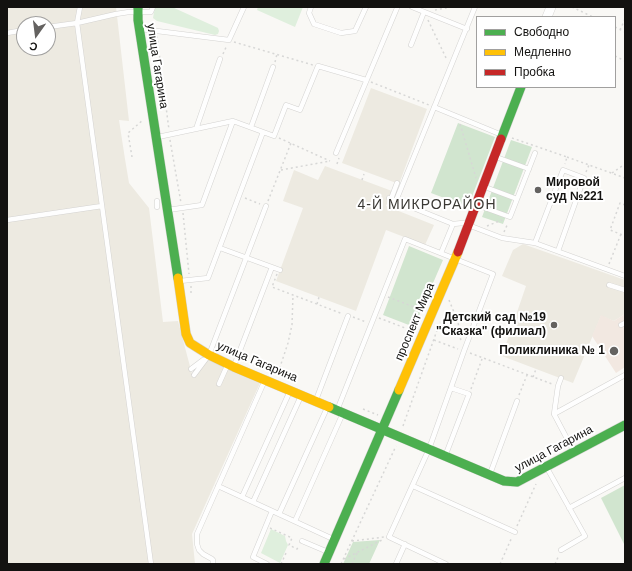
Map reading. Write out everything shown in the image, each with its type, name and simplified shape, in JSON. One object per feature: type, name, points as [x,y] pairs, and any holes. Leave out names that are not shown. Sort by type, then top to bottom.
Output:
[{"type":"street","name":"улица Гагарина","points":[[138,10],[178,281],[180,313],[190,343],[209,355],[231,365],[504,481],[517,482],[625,425]]},
{"type":"street","name":"проспект Мира","points":[[324,564],[469,225],[481,185],[495,156],[521,88]]},
{"type":"lane","points":[[80,7],[77,23],[151,564]]},
{"type":"lane","points":[[56,26],[138,10],[151,12],[153,7]]},
{"type":"lane","points":[[140,28],[229,40],[244,7]]},
{"type":"lane","points":[[311,7],[309,13],[314,24],[341,34],[355,31],[366,7]]},
{"type":"lane","points":[[412,7],[467,29]]},
{"type":"lane","points":[[392,199],[434,107],[475,7]]},
{"type":"lane","points":[[336,152],[397,8]]},
{"type":"lane","points":[[411,45],[424,12]]},
{"type":"lane","points":[[196,129],[220,59]]},
{"type":"lane","points":[[156,137],[233,121],[274,136],[286,105],[300,110],[318,66],[366,80]]},
{"type":"lane","points":[[250,127],[273,67]]},
{"type":"lane","points":[[434,107],[503,135]]},
{"type":"lane","points":[[167,210],[202,205],[233,121]]},
{"type":"lane","points":[[178,281],[208,278],[263,132]]},
{"type":"lane","points":[[476,205],[510,217],[535,153]]},
{"type":"lane","points":[[495,156],[529,169]]},
{"type":"lane","points":[[535,243],[563,170],[584,178],[558,251]]},
{"type":"lane","points":[[393,208],[392,199],[397,183]]},
{"type":"lane","points":[[481,185],[517,199]]},
{"type":"lane","points":[[392,199],[453,224],[463,223],[502,238],[535,243],[625,276]]},
{"type":"lane","points":[[156,201],[157,207]]},
{"type":"lane","points":[[7,220],[102,206]]},
{"type":"lane","points":[[194,375],[209,355],[266,206]]},
{"type":"lane","points":[[441,253],[453,224]]},
{"type":"lane","points":[[295,521],[341,411],[371,324],[405,238],[493,274],[429,449],[389,537],[446,564]]},
{"type":"lane","points":[[220,248],[279,270]]},
{"type":"lane","points":[[219,384],[231,365],[272,267]]},
{"type":"lane","points":[[609,285],[625,290]]},
{"type":"lane","points":[[316,401],[348,316]]},
{"type":"lane","points":[[191,369],[209,355]]},
{"type":"lane","points":[[554,414],[625,375]]},
{"type":"lane","points":[[561,378],[558,386],[554,414],[574,452]]},
{"type":"lane","points":[[213,564],[212,558],[203,554],[199,550],[196,539],[197,534],[265,379]]},
{"type":"lane","points":[[446,456],[469,394],[451,388]]},
{"type":"lane","points":[[242,497],[290,390]]},
{"type":"lane","points":[[253,502],[301,395]]},
{"type":"lane","points":[[490,475],[517,401]]},
{"type":"lane","points":[[279,514],[328,406]]},
{"type":"lane","points":[[546,466],[585,536],[561,550]]},
{"type":"lane","points":[[569,508],[625,478]]},
{"type":"lane","points":[[218,486],[335,540]]},
{"type":"lane","points":[[413,486],[515,532]]},
{"type":"lane","points":[[264,563],[253,556],[272,511]]},
{"type":"lane","points":[[302,541],[330,552]]},
{"type":"lane","points":[[396,564],[405,544]]},
{"type":"path","points":[[438,14],[431,11],[451,7]]},
{"type":"path","points":[[572,7],[591,16]]},
{"type":"path","points":[[424,12],[449,62]]},
{"type":"path","points":[[620,30],[625,19]]},
{"type":"path","points":[[616,28],[625,32]]},
{"type":"path","points":[[220,59],[229,40],[318,66]]},
{"type":"path","points":[[616,56],[625,61]]},
{"type":"path","points":[[366,80],[434,107]]},
{"type":"path","points":[[458,117],[481,185]]},
{"type":"path","points":[[503,135],[625,178]]},
{"type":"path","points":[[274,136],[291,143],[300,149],[330,161],[280,170]]},
{"type":"path","points":[[239,196],[266,206],[291,143]]},
{"type":"path","points":[[563,170],[567,157]]},
{"type":"path","points":[[612,173],[625,164]]},
{"type":"path","points":[[584,178],[590,165]]},
{"type":"path","points":[[362,180],[364,174]]},
{"type":"path","points":[[625,205],[620,203],[610,230],[625,236]]},
{"type":"path","points":[[478,229],[510,217]]},
{"type":"path","points":[[502,238],[510,217]]},
{"type":"path","points":[[607,269],[621,234]]},
{"type":"path","points":[[279,270],[272,287],[371,324]]},
{"type":"path","points":[[277,384],[279,368],[288,343],[292,325],[294,295]]},
{"type":"path","points":[[383,295],[426,312]]},
{"type":"path","points":[[317,304],[319,297]]},
{"type":"path","points":[[448,298],[458,322],[459,335],[464,351]]},
{"type":"path","points":[[374,316],[417,333]]},
{"type":"path","points":[[403,427],[433,340],[558,386]]},
{"type":"path","points":[[469,394],[482,358]]},
{"type":"path","points":[[533,377],[536,369]]},
{"type":"path","points":[[517,401],[526,375]]},
{"type":"path","points":[[337,561],[342,564],[396,444]]},
{"type":"path","points":[[500,564],[536,484]]},
{"type":"path","points":[[266,526],[292,538],[289,545],[298,549],[302,541]]},
{"type":"path","points":[[352,541],[389,537]]},
{"type":"path","points":[[343,559],[389,537]]},
{"type":"path","points":[[554,564],[561,550]]},
{"type":"path","points":[[281,564],[286,553]]},
{"type":"path","points":[[352,564],[357,553]]},
{"type":"shaded area","points":[[7,7],[116,7],[129,121],[119,120],[129,183],[149,208],[163,322],[178,321],[192,374],[206,359],[260,383],[192,534],[195,564],[7,564]]},
{"type":"shaded area","points":[[371,88],[427,109],[399,184],[342,163]]},
{"type":"shaded area","points":[[325,166],[392,191],[386,206],[434,225],[425,245],[386,230],[356,311],[276,281],[303,208],[283,201],[294,170],[318,180]]},
{"type":"shaded area","points":[[523,244],[625,280],[625,314],[614,321],[601,316],[573,383],[502,356],[526,286],[502,276],[513,250]]},
{"type":"shaded area","name":"Поликлиника № 1","points":[[625,314],[625,367],[616,373],[592,336],[601,315],[614,321]]},
{"type":"green space","points":[[155,7],[172,7],[218,28],[218,34],[215,35],[157,21],[153,18]]},
{"type":"green space","points":[[258,7],[303,7],[295,27],[257,10]]},
{"type":"green space","points":[[458,123],[495,137],[468,207],[431,193]]},
{"type":"green space","points":[[511,140],[532,147],[503,224],[482,217]]},
{"type":"green space","points":[[409,246],[443,260],[414,327],[383,315]]},
{"type":"green space","points":[[625,485],[625,546],[601,498]]},
{"type":"green space","points":[[271,529],[285,536],[288,545],[280,563],[261,553]]},
{"type":"green space","points":[[380,540],[369,564],[343,564],[353,542]]},
{"type":"traffic: fast","points":[[138,7],[138,20],[178,278]]},
{"type":"traffic: fast","points":[[501,139],[521,88]]},
{"type":"traffic: fast","points":[[324,564],[399,390]]},
{"type":"traffic: fast","points":[[329,407],[504,481],[517,482],[625,425]]},
{"type":"traffic: slow","points":[[399,390],[458,252]]},
{"type":"traffic: slow","points":[[178,278],[186,334],[190,343],[209,355],[234,367],[329,407]]},
{"type":"traffic: jam","points":[[458,252],[501,139]]},
{"type":"place","name":"Мировой суд №221","points":[[538,190]]},
{"type":"place","name":"Детский сад №19 \"Сказка\" (филиал)","points":[[554,325]]},
{"type":"place","name":"Поликлиника № 1","points":[[614,351]]},
{"type":"district","name":"4-Й МИКРОРАЙОН","points":[[427,205]]}]
